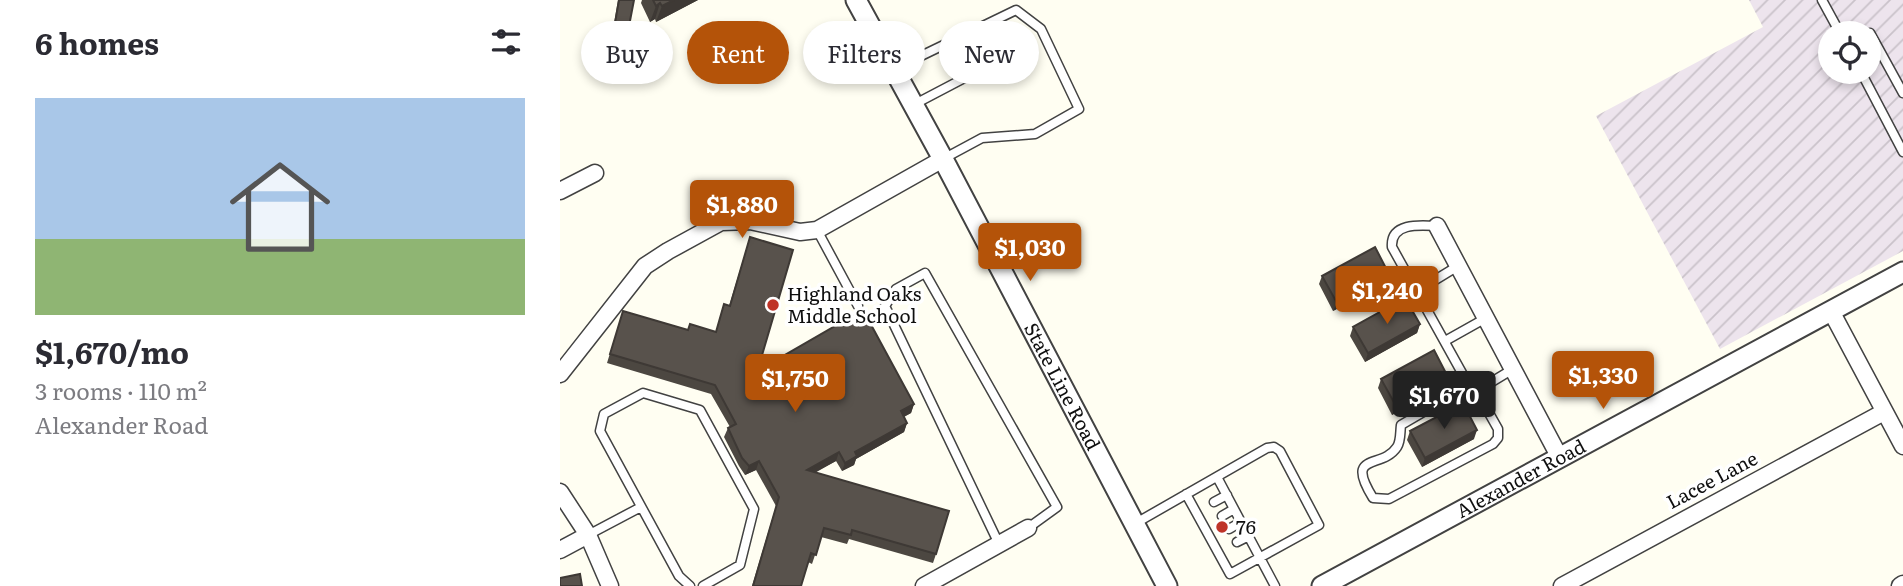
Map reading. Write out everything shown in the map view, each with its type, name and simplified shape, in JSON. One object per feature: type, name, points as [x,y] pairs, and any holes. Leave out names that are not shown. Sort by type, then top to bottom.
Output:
[{"type":"street","name":"State Line Road","points":[[856,0],[868,21]]},
{"type":"street","name":"State Line Road","points":[[902,84],[1167,586]]},
{"type":"street","points":[[560,374],[645,266],[668,251],[721,222],[750,221],[800,232],[817,230],[943,159]]},
{"type":"street","points":[[560,191],[595,173]]},
{"type":"street","points":[[1437,226],[1560,458]]},
{"type":"street","name":"Alexander Road","points":[[1322,586],[1903,272]]},
{"type":"street","points":[[1831,311],[1903,446]]},
{"type":"street","name":"Lacee Lane","points":[[1562,586],[1884,412]]},
{"type":"street","points":[[560,492],[588,536],[610,586]]},
{"type":"street","points":[[924,586],[1028,528]]},
{"type":"street","points":[[560,550],[588,536]]},
{"type":"lane","points":[[1822,0],[1833,21]]},
{"type":"lane","points":[[993,21],[1016,10],[1030,21]]},
{"type":"lane","points":[[943,159],[982,138],[1035,134],[1079,109],[1039,27]]},
{"type":"lane","points":[[1881,53],[1903,93]]},
{"type":"lane","points":[[913,105],[953,84]]},
{"type":"lane","points":[[1867,84],[1903,152]]},
{"type":"lane","points":[[1437,226],[1412,225],[1396,233],[1391,241],[1392,247],[1474,391],[1498,429],[1498,438],[1493,444],[1389,499],[1373,498],[1364,483],[1362,471],[1366,465],[1395,450],[1402,425],[1449,397],[1474,391],[1513,369]]},
{"type":"lane","points":[[817,230],[858,306]]},
{"type":"lane","points":[[1417,291],[1458,266]]},
{"type":"lane","points":[[999,544],[885,306],[896,289],[925,273],[1057,507],[1028,528]]},
{"type":"lane","points":[[1445,341],[1486,318]]},
{"type":"lane","points":[[690,586],[679,576],[600,431],[604,414],[643,393],[700,410],[754,509],[740,565],[703,586]]},
{"type":"lane","points":[[1134,524],[1186,494],[1217,477],[1266,448],[1274,447],[1280,451],[1319,525],[1230,574],[1222,551],[1186,494]]},
{"type":"lane","points":[[1217,477],[1275,586]]},
{"type":"lane","points":[[1214,502],[1227,495]]},
{"type":"lane","points":[[588,536],[641,507]]},
{"type":"lane","points":[[1222,516],[1234,509]]},
{"type":"lane","points":[[1229,529],[1241,522]]},
{"type":"lane","points":[[1237,542],[1249,536]]},
{"type":"shaded area","points":[[1749,0],[1903,0],[1903,251],[1720,349],[1596,116],[1763,27]]},
{"type":"building","points":[[619,0],[634,0],[630,21],[615,21]]},
{"type":"building","points":[[653,0],[674,0],[656,6]]},
{"type":"building","points":[[750,237],[793,250],[755,379],[788,361],[785,355],[863,310],[914,404],[901,411],[907,423],[855,452],[857,456],[845,463],[839,452],[807,470],[949,511],[936,554],[852,530],[851,535],[824,528],[816,555],[811,553],[801,586],[753,586],[779,497],[759,461],[749,466],[742,458],[728,428],[736,424],[715,385],[610,354],[623,311],[688,330],[690,324],[716,332],[724,304],[730,306]]},
{"type":"building","points":[[1375,247],[1389,274],[1337,303],[1322,276]]},
{"type":"building","points":[[1405,298],[1420,324],[1368,353],[1353,327]]},
{"type":"building","points":[[1434,350],[1448,377],[1396,406],[1381,379]]},
{"type":"building","points":[[1463,403],[1477,430],[1425,458],[1410,431]]},
{"type":"building","points":[[580,574],[582,586],[560,586],[560,578]]},
{"type":"place","name":"Highland Oaks Middle School","points":[[773,305]]},
{"type":"place","name":"76","points":[[1222,527]]}]
